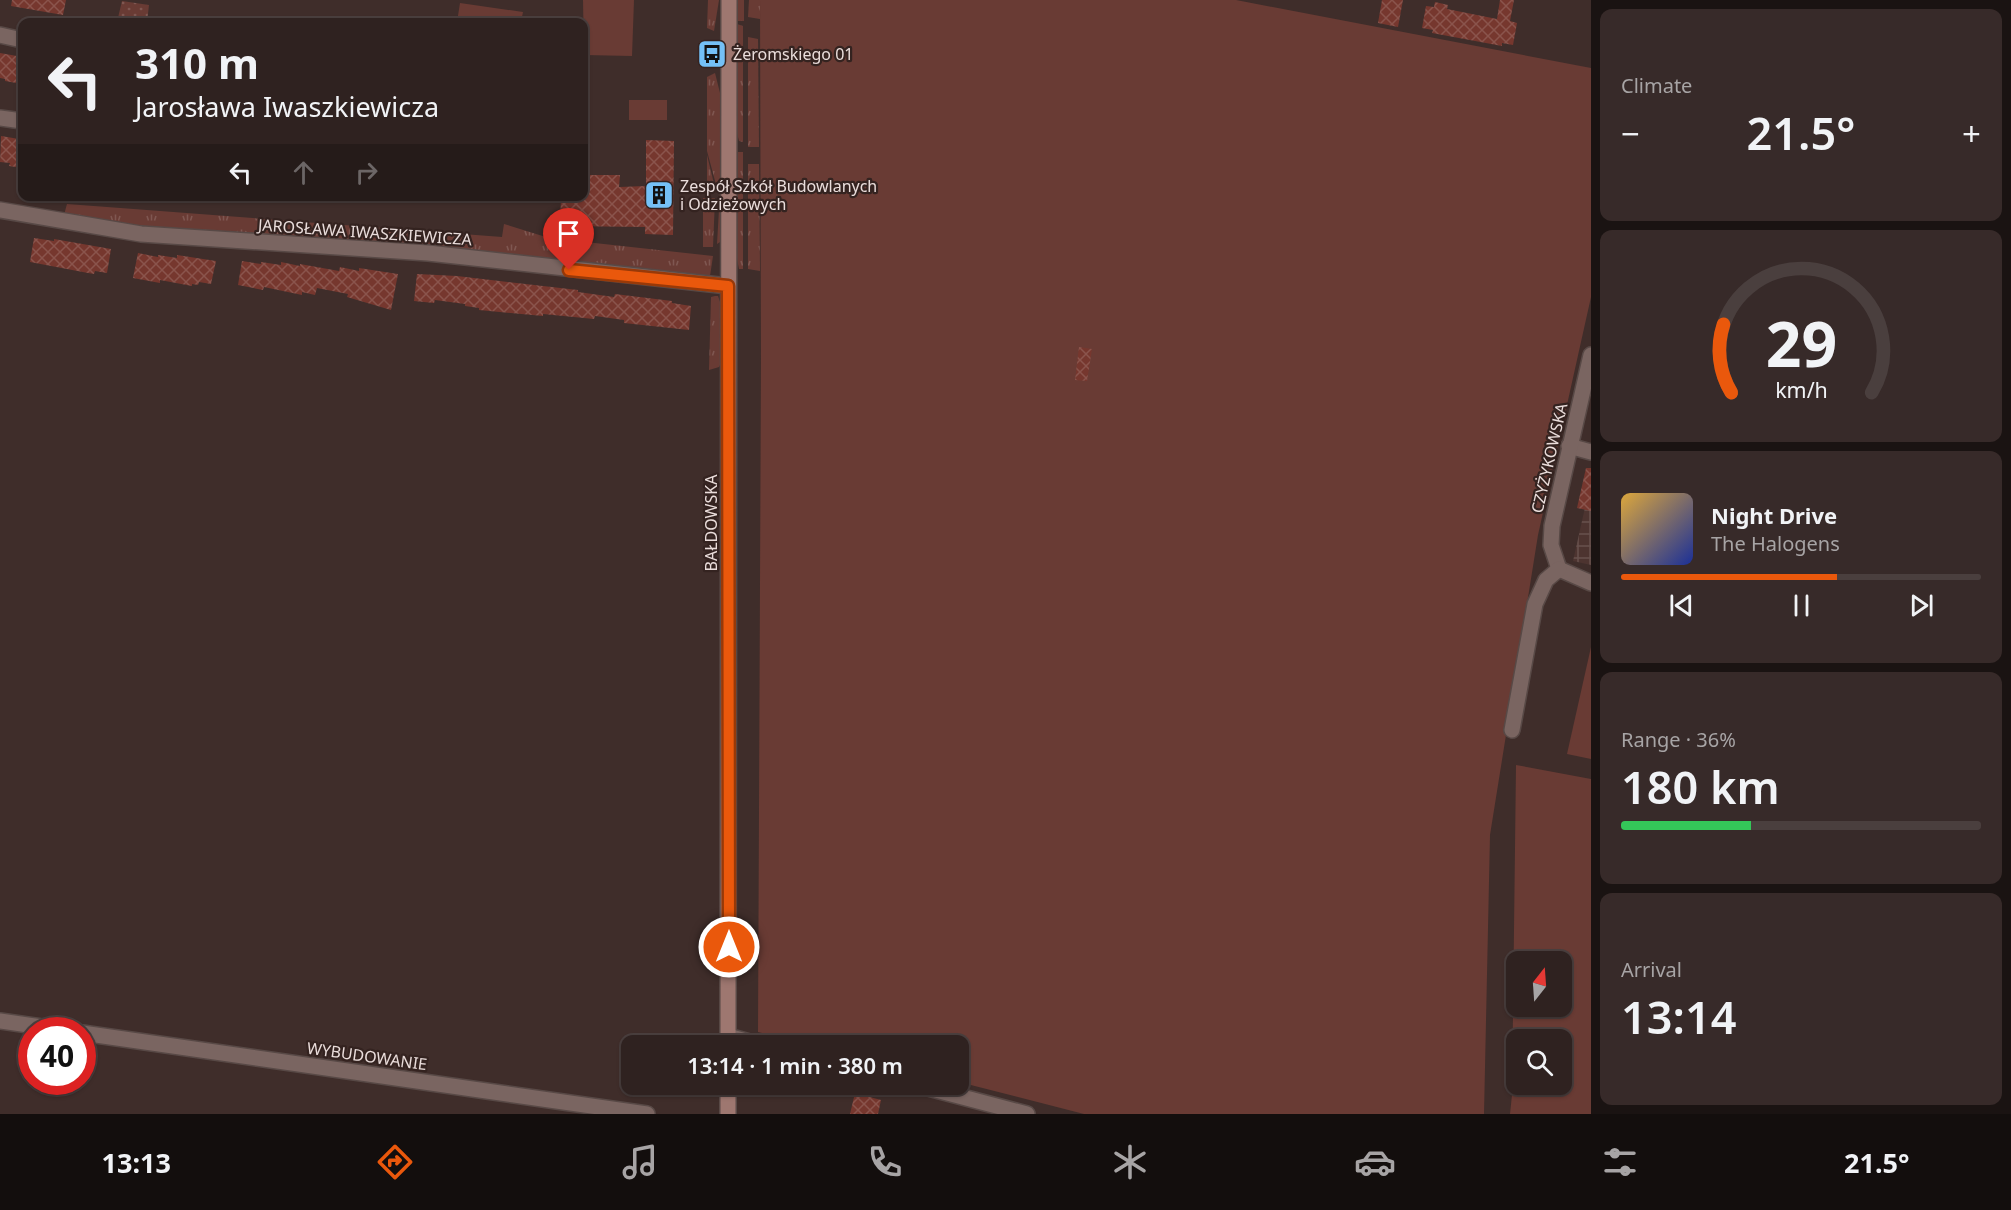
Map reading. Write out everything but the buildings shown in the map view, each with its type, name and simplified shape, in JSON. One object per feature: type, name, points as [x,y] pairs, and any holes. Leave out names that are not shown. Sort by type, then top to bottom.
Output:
[{"type":"street","name":"BAŁDOWSKA","points":[[728,1035],[729,0]]},
{"type":"street","points":[[0,36],[18,38]]},
{"type":"street","points":[[0,118],[18,120]]},
{"type":"street","name":"JAROSŁAWA IWASZKIEWICZA","points":[[0,210],[141,234],[428,253],[728,286]]},
{"type":"street","name":"CZYŻYKOWSKA","points":[[1559,569],[1551,545],[1552,526],[1591,355]]},
{"type":"street","points":[[1569,446],[1591,452]]},
{"type":"street","points":[[1512,730],[1535,604],[1546,580],[1559,569],[1591,583]]},
{"type":"street","points":[[0,1022],[18,1024]]},
{"type":"street","name":"WYBUDOWANIE","points":[[96,1035],[647,1114]]},
{"type":"street","points":[[728,1095],[728,1114]]},
{"type":"street","points":[[955,1095],[1027,1114]]},
{"type":"shaded area","points":[[1591,481],[1591,565],[1573,561]]},
{"type":"green space","points":[[583,0],[634,0],[632,56],[588,55],[588,18],[583,18]]},
{"type":"green space","points":[[708,0],[719,0],[714,31],[707,28]]},
{"type":"green space","points":[[736,0],[744,0],[744,21],[735,21]]},
{"type":"green space","points":[[749,0],[760,0],[760,19],[748,17]]},
{"type":"green space","points":[[760,0],[1236,0],[1591,68],[1591,297],[1538,535],[1490,835],[1484,1114],[1084,1114],[969,1085],[969,1035],[771,1035],[758,1032]]},
{"type":"green space","points":[[122,1],[149,5],[147,18],[118,18]]},
{"type":"green space","points":[[460,3],[523,12],[522,18],[458,18]]},
{"type":"green space","points":[[737,24],[743,26],[743,142],[739,141],[737,133]]},
{"type":"green space","points":[[748,37],[758,39],[759,147],[748,147]]},
{"type":"green space","points":[[715,73],[722,101],[721,235],[720,242],[717,244],[720,193],[707,151],[707,77]]},
{"type":"green space","points":[[629,100],[667,100],[667,120],[629,120]]},
{"type":"green space","points":[[738,152],[743,152],[743,269],[739,269],[737,259]]},
{"type":"green space","points":[[707,155],[716,192],[709,192],[707,186]]},
{"type":"green space","points":[[748,164],[759,164],[760,271],[748,269]]},
{"type":"green space","points":[[703,198],[715,198],[713,247],[703,247]]},
{"type":"green space","points":[[67,204],[502,237],[504,224],[549,238],[713,256],[710,276],[500,254],[153,229],[64,215]]},
{"type":"green space","points":[[718,296],[721,305],[721,363],[719,367],[709,370],[711,297]]},
{"type":"green space","points":[[1591,647],[1591,759],[1567,754]]},
{"type":"green space","points":[[1516,765],[1591,779],[1591,1114],[1510,1114],[1512,1095],[1572,1095],[1572,1029],[1513,1029],[1513,1017],[1572,1017],[1572,951],[1514,951]]},
{"type":"place","name":"Żeromskiego 01","points":[[712,54]]},
{"type":"place","name":"Zespół Szkół Budowlanych i Odzieżowych","points":[[659,195]]},
{"type":"route","points":[[569,270],[728,286],[729,947]]}]
